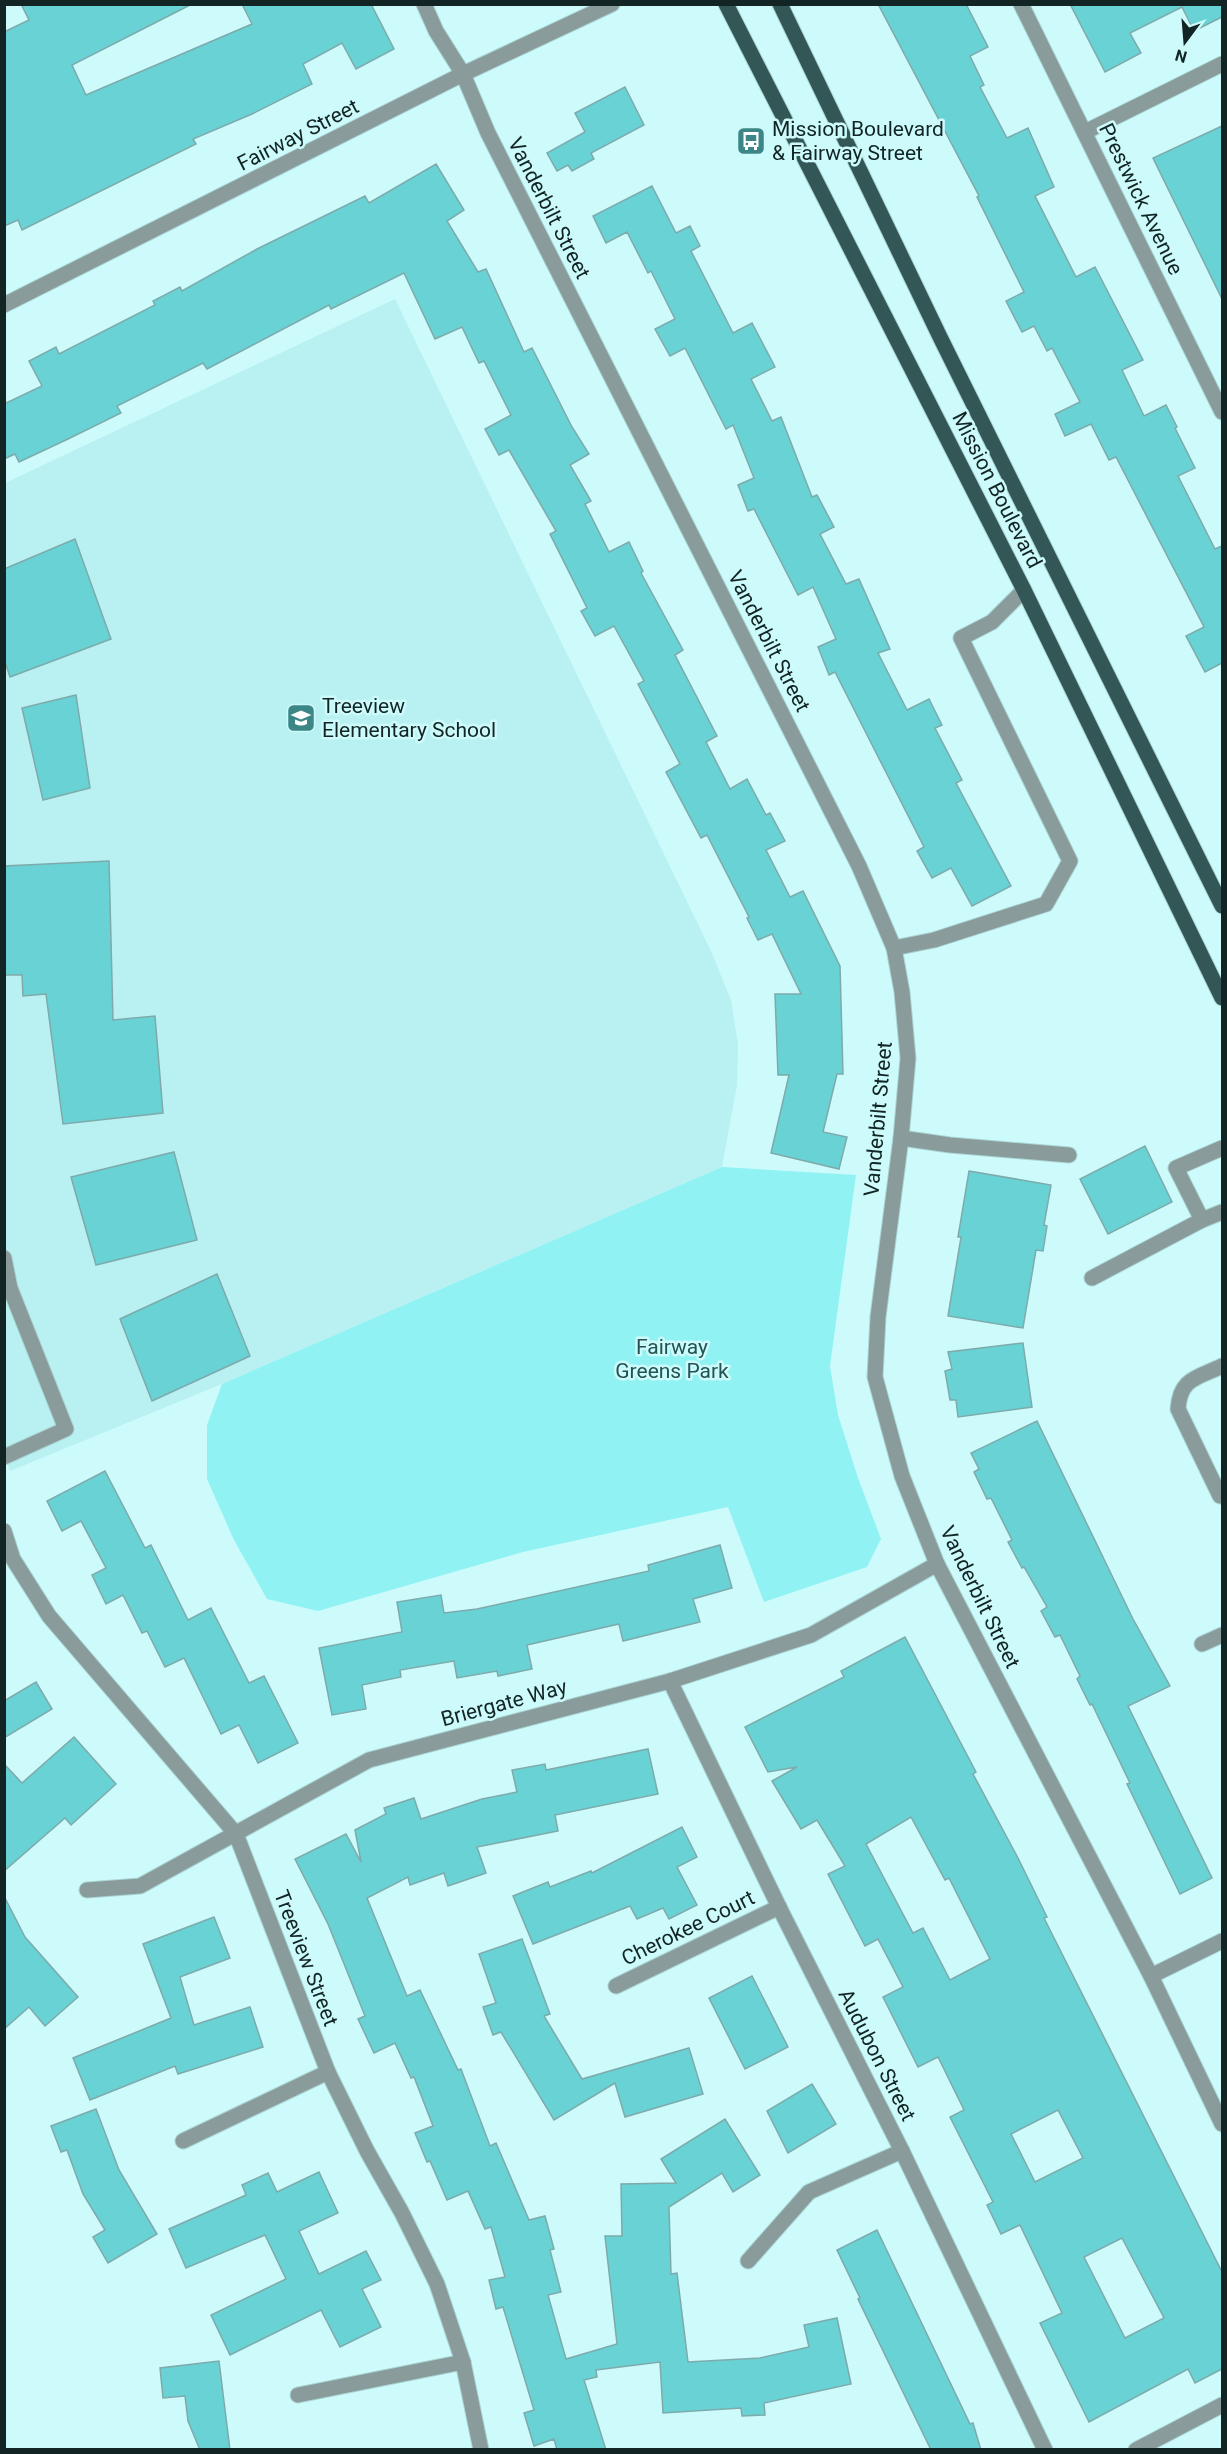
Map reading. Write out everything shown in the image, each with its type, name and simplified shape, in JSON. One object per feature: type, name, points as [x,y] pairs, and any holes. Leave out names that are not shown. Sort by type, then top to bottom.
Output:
[{"type":"main road","name":"Mission Boulevard","points":[[726,4],[1024,590],[1222,998]]},
{"type":"main road","name":"Mission Boulevard","points":[[780,4],[940,338],[1222,906]]},
{"type":"street","name":"Vanderbilt Street","points":[[424,4],[436,31],[463,74],[488,133],[854,855],[894,948],[903,992],[908,1058],[901,1138],[878,1317],[875,1377],[902,1476],[937,1564],[1151,1976],[1222,2124]]},
{"type":"street","name":"Fairway Street","points":[[4,304],[463,74],[612,4]]},
{"type":"street","name":"Prestwick Avenue","points":[[1021,4],[1222,412]]},
{"type":"street","points":[[1085,132],[1222,64]]},
{"type":"street","points":[[894,948],[934,940],[1046,904],[1070,861],[961,638],[992,622],[1024,590]]},
{"type":"street","points":[[901,1138],[950,1145],[1069,1155]]},
{"type":"street","points":[[1202,1220],[1176,1168],[1222,1148]]},
{"type":"street","points":[[1092,1278],[1202,1220],[1222,1212]]},
{"type":"street","points":[[4,1258],[10,1288],[66,1429],[4,1457]]},
{"type":"street","points":[[1220,1496],[1178,1409],[1179,1395],[1185,1383],[1222,1366]]},
{"type":"street","name":"Treeview Street","points":[[4,1531],[13,1559],[49,1616],[236,1834],[328,2072],[437,2284],[463,2362],[481,2450]]},
{"type":"street","name":"Briergate Way","points":[[87,1890],[140,1886],[369,1760],[670,1681],[811,1635],[937,1564]]},
{"type":"street","points":[[1202,1644],[1222,1635]]},
{"type":"street","name":"Audubon Street","points":[[670,1681],[779,1907],[902,2151],[1045,2450]]},
{"type":"street","name":"Cherokee Court","points":[[616,1986],[779,1907]]},
{"type":"street","points":[[1151,1976],[1222,1941]]},
{"type":"street","points":[[183,2141],[328,2072]]},
{"type":"street","points":[[748,2261],[809,2192],[902,2151]]},
{"type":"street","points":[[298,2395],[463,2362]]},
{"type":"street","points":[[1136,2450],[1222,2405]]},
{"type":"shaded area","name":"Treeview Elementary School","points":[[395,299],[712,953],[731,1000],[738,1044],[737,1085],[722,1167],[222,1384],[10,1471],[5,1457],[5,483]]},
{"type":"green space","name":"Fairway Greens Park","points":[[722,1167],[856,1175],[830,1366],[838,1415],[881,1539],[867,1567],[764,1602],[728,1507],[523,1552],[318,1611],[267,1599],[234,1540],[207,1479],[207,1425],[222,1384]]},
{"type":"building","points":[[21,4],[192,4],[72,65],[86,95],[252,24],[242,4],[371,4],[394,49],[356,69],[342,43],[303,64],[312,84],[252,114],[193,139],[196,144],[22,230],[18,220],[4,226],[4,32],[29,20]]},
{"type":"building","points":[[878,4],[966,4],[988,47],[970,56],[984,85],[980,87],[1007,138],[1028,128],[1054,187],[1035,196],[1076,277],[1095,267],[1143,360],[1122,370],[1144,416],[1166,405],[1177,427],[1175,428],[1195,468],[1178,476],[1215,549],[1222,546],[1222,663],[1205,672],[1186,636],[1204,627],[1116,457],[1109,460],[1091,424],[1065,436],[1055,414],[1080,402],[1052,348],[1047,351],[1034,326],[1022,332],[1006,301],[1024,292],[977,197],[979,196]]},
{"type":"building","points":[[1070,4],[1222,4],[1222,17],[1194,31],[1182,7],[1130,33],[1141,53],[1105,72]]},
{"type":"building","points":[[625,87],[644,125],[591,153],[594,159],[572,171],[568,165],[557,171],[547,153],[585,132],[575,113]]},
{"type":"building","points":[[1222,126],[1222,299],[1153,158]]},
{"type":"building","points":[[436,164],[464,210],[447,221],[478,272],[486,269],[524,352],[532,348],[572,427],[589,454],[570,465],[591,501],[585,504],[609,552],[629,542],[643,571],[641,573],[683,650],[675,655],[717,736],[706,742],[730,789],[747,779],[766,815],[770,813],[785,841],[766,850],[790,897],[803,891],[840,966],[843,1074],[837,1074],[823,1132],[847,1137],[839,1169],[771,1153],[789,1075],[778,1075],[775,994],[801,994],[772,934],[758,940],[747,918],[749,917],[707,835],[701,838],[666,772],[680,764],[638,684],[644,681],[614,626],[595,636],[581,611],[587,608],[550,534],[556,531],[509,450],[499,455],[485,429],[511,415],[484,361],[479,363],[462,327],[435,339],[404,273],[331,309],[329,305],[207,369],[203,363],[117,406],[121,413],[19,462],[15,454],[4,459],[4,404],[42,386],[29,361],[56,347],[59,354],[155,305],[153,301],[180,287],[182,291],[257,249],[365,196],[369,203]]},
{"type":"building","points":[[652,186],[676,233],[690,226],[700,246],[691,251],[733,333],[752,323],[775,367],[751,379],[772,421],[781,417],[812,497],[817,495],[834,527],[820,534],[846,584],[859,579],[890,649],[878,653],[907,710],[929,699],[942,725],[935,728],[962,780],[956,783],[1011,886],[972,906],[951,868],[932,878],[917,851],[924,847],[835,672],[829,675],[818,647],[836,639],[813,587],[798,595],[754,509],[748,511],[738,485],[754,478],[733,425],[726,429],[685,348],[670,356],[655,329],[675,319],[651,271],[648,273],[627,232],[606,243],[593,216]]},
{"type":"building","points":[[75,539],[111,639],[10,677],[4,659],[4,569]]},
{"type":"building","points":[[76,695],[90,788],[43,800],[22,708]]},
{"type":"building","points":[[109,861],[113,1020],[155,1016],[163,1113],[63,1124],[46,994],[23,996],[22,975],[4,975],[4,866]]},
{"type":"building","points":[[1145,1146],[1172,1202],[1108,1234],[1080,1179]]},
{"type":"building","points":[[174,1152],[197,1240],[96,1265],[71,1177]]},
{"type":"building","points":[[969,1171],[1051,1185],[1044,1225],[1047,1226],[1043,1251],[1036,1250],[1023,1328],[948,1316]]},
{"type":"building","points":[[217,1274],[250,1356],[152,1401],[120,1319]]},
{"type":"building","points":[[1023,1343],[1032,1407],[958,1417],[956,1400],[950,1400],[945,1371],[952,1369],[948,1352]]},
{"type":"building","points":[[1037,1421],[1133,1619],[1170,1686],[1128,1706],[1212,1878],[1180,1894],[1127,1784],[1130,1783],[1092,1704],[1090,1705],[1077,1679],[1080,1676],[1060,1635],[1055,1637],[1041,1611],[1047,1607],[1024,1567],[1022,1568],[1008,1542],[1012,1540],[991,1498],[987,1499],[974,1472],[979,1469],[971,1453]]},
{"type":"building","points":[[105,1471],[145,1548],[151,1545],[188,1620],[211,1608],[249,1683],[264,1676],[298,1743],[258,1763],[239,1725],[221,1734],[184,1658],[165,1667],[147,1631],[142,1633],[123,1595],[106,1604],[92,1575],[106,1568],[81,1521],[62,1531],[47,1501]]},
{"type":"building","points":[[720,1545],[732,1588],[693,1599],[700,1622],[623,1641],[619,1624],[527,1645],[532,1669],[498,1676],[497,1671],[457,1678],[454,1661],[400,1670],[401,1677],[362,1685],[366,1709],[332,1715],[319,1648],[402,1632],[397,1602],[441,1595],[444,1613],[477,1609],[649,1571],[648,1565]]},
{"type":"building","points":[[905,1637],[976,1772],[973,1774],[1018,1858],[1047,1917],[1044,1918],[1222,2272],[1222,2369],[1195,2383],[1188,2369],[1089,2422],[1040,2323],[1062,2313],[1020,2225],[1001,2234],[987,2205],[993,2202],[950,2117],[964,2110],[938,2057],[918,2067],[883,1997],[903,1987],[878,1939],[865,1946],[828,1874],[845,1866],[817,1820],[801,1829],[772,1781],[797,1767],[768,1772],[745,1727],[844,1677],[841,1671]],"holes":[[[911,1817],[945,1880],[949,1878],[990,1959],[950,1980],[923,1928],[913,1933],[866,1844]],[[1058,2110],[1083,2158],[1035,2182],[1011,2134]],[[1122,2238],[1164,2318],[1125,2338],[1084,2257]]]},
{"type":"building","points":[[36,1682],[52,1709],[4,1738],[4,1701]]},
{"type":"building","points":[[74,1737],[116,1784],[71,1825],[65,1818],[4,1871],[4,1764],[22,1783]]},
{"type":"building","points":[[648,1749],[658,1794],[555,1815],[558,1831],[477,1847],[486,1873],[448,1886],[444,1873],[410,1885],[408,1877],[367,1898],[407,1996],[420,1990],[458,2070],[461,2069],[490,2146],[496,2143],[529,2220],[545,2216],[554,2249],[550,2250],[561,2292],[548,2295],[566,2359],[617,2344],[605,2236],[622,2236],[621,2184],[676,2183],[661,2159],[725,2119],[760,2175],[733,2192],[722,2173],[669,2207],[671,2274],[677,2273],[688,2362],[760,2358],[809,2347],[804,2325],[837,2318],[851,2384],[764,2403],[765,2415],[742,2416],[741,2408],[663,2413],[660,2362],[596,2370],[597,2377],[584,2380],[606,2450],[557,2450],[554,2439],[534,2446],[524,2413],[534,2410],[503,2307],[496,2309],[489,2280],[505,2277],[491,2227],[485,2229],[468,2191],[447,2200],[415,2133],[433,2126],[414,2077],[411,2078],[395,2043],[374,2053],[358,2019],[365,2016],[328,1924],[295,1859],[346,1834],[361,1862],[355,1830],[386,1814],[384,1808],[414,1798],[421,1819],[482,1799],[517,1792],[512,1770],[545,1764],[546,1770]]},
{"type":"building","points":[[682,1827],[697,1857],[677,1867],[697,1905],[669,1919],[663,1908],[637,1919],[630,1906],[533,1944],[513,1896],[548,1882],[550,1887],[591,1871],[592,1873]]},
{"type":"building","points":[[4,1896],[25,1937],[78,1997],[45,2026],[29,2007],[4,2029]]},
{"type":"building","points":[[214,1917],[230,1958],[180,1977],[194,2025],[250,2007],[263,2047],[178,2074],[175,2066],[90,2100],[73,2058],[171,2018],[143,1944]]},
{"type":"building","points":[[522,1939],[550,2014],[544,2016],[582,2079],[689,2048],[703,2094],[625,2117],[615,2083],[554,2120],[501,2032],[493,2035],[483,2007],[496,2003],[479,1954]]},
{"type":"building","points":[[752,1976],[788,2047],[745,2069],[709,1998]]},
{"type":"building","points":[[812,2084],[836,2124],[788,2153],[767,2111]]},
{"type":"building","points":[[96,2109],[119,2170],[157,2234],[108,2263],[93,2237],[105,2230],[83,2194],[67,2150],[61,2152],[51,2126]]},
{"type":"building","points":[[319,2172],[338,2213],[299,2231],[319,2274],[366,2251],[381,2280],[362,2289],[381,2327],[340,2347],[321,2310],[230,2355],[211,2315],[286,2279],[265,2235],[186,2268],[169,2229],[246,2195],[242,2185],[268,2173],[277,2192]]},
{"type":"building","points":[[877,2230],[970,2424],[973,2423],[981,2450],[931,2450],[858,2299],[860,2298],[837,2250]]},
{"type":"building","points":[[219,2361],[230,2450],[200,2450],[188,2421],[185,2396],[163,2398],[160,2368]]},
{"type":"place","name":"Mission Boulevard & Fairway Street","points":[[751,141]]},
{"type":"place","name":"Treeview Elementary School","points":[[301,718]]}]
